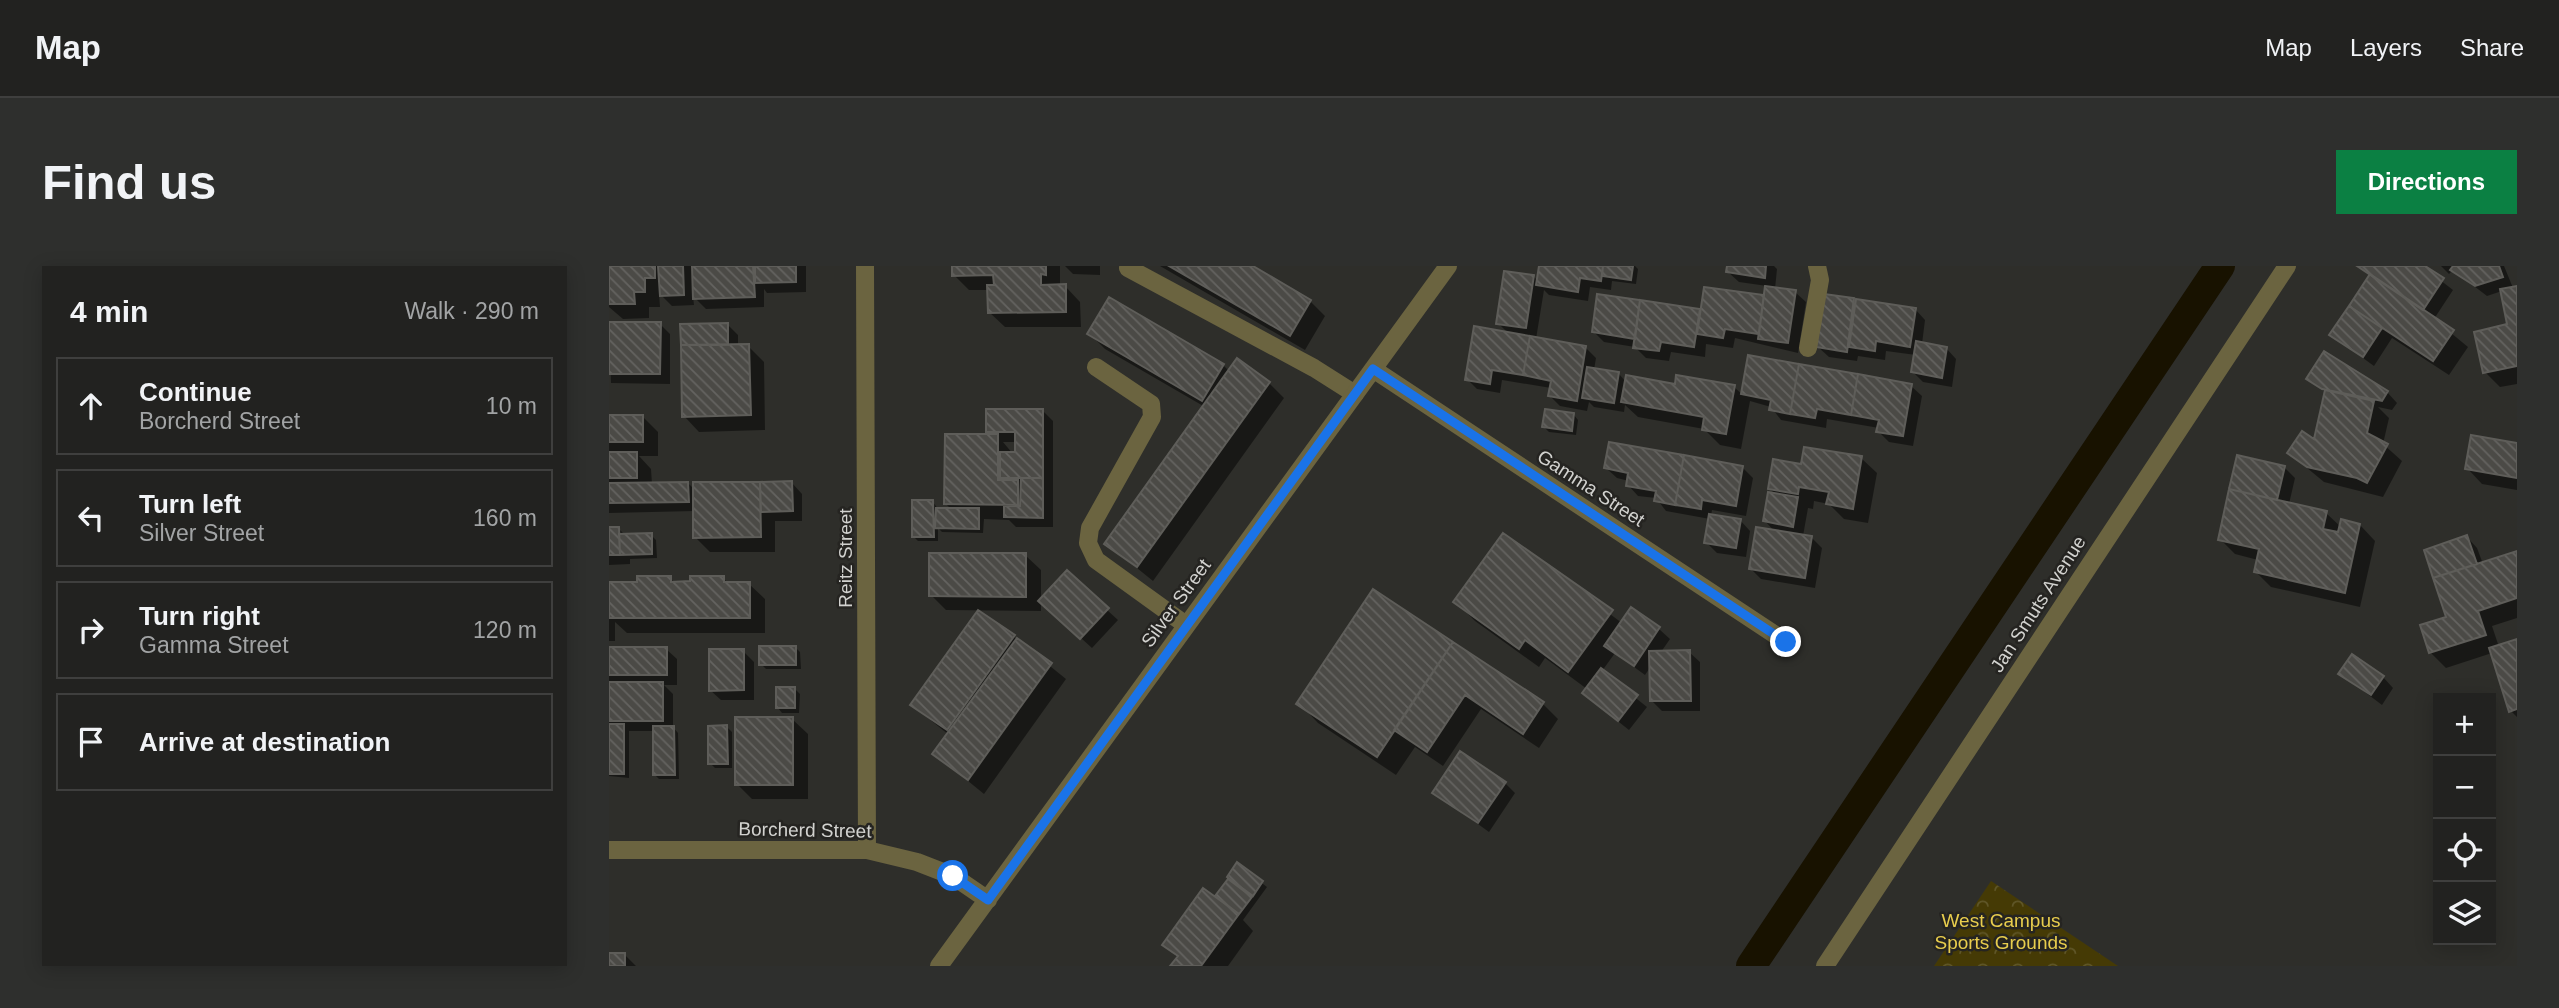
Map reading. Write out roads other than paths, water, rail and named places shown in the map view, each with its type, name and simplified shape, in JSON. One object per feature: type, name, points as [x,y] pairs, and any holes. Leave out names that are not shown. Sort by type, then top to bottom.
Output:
[{"type":"street","name":"Reitz Street","points":[[865,266],[867,850]]},
{"type":"street","name":"Silver Street","points":[[939,966],[1448,266]]},
{"type":"street","points":[[1808,348],[1820,280],[1817,266]]},
{"type":"street","name":"Jan Smuts Avenue","points":[[1825,966],[2287,266]]},
{"type":"street","points":[[1128,268],[1314,368],[1355,394]]},
{"type":"street","points":[[1095,368],[1141,395],[1151,404],[1151,417],[1090,528],[1088,543],[1095,560],[1186,625]]},
{"type":"street","name":"Gamma Street","points":[[1373,369],[1786,642]]},
{"type":"street","name":"Borcherd Street","points":[[609,850],[867,850],[917,862],[953,876],[988,900]]},
{"type":"waterway","points":[[1751,966],[2220,266]]},
{"type":"park label","name":"West Campus Sports Grounds","points":[[2001,931]]}]
